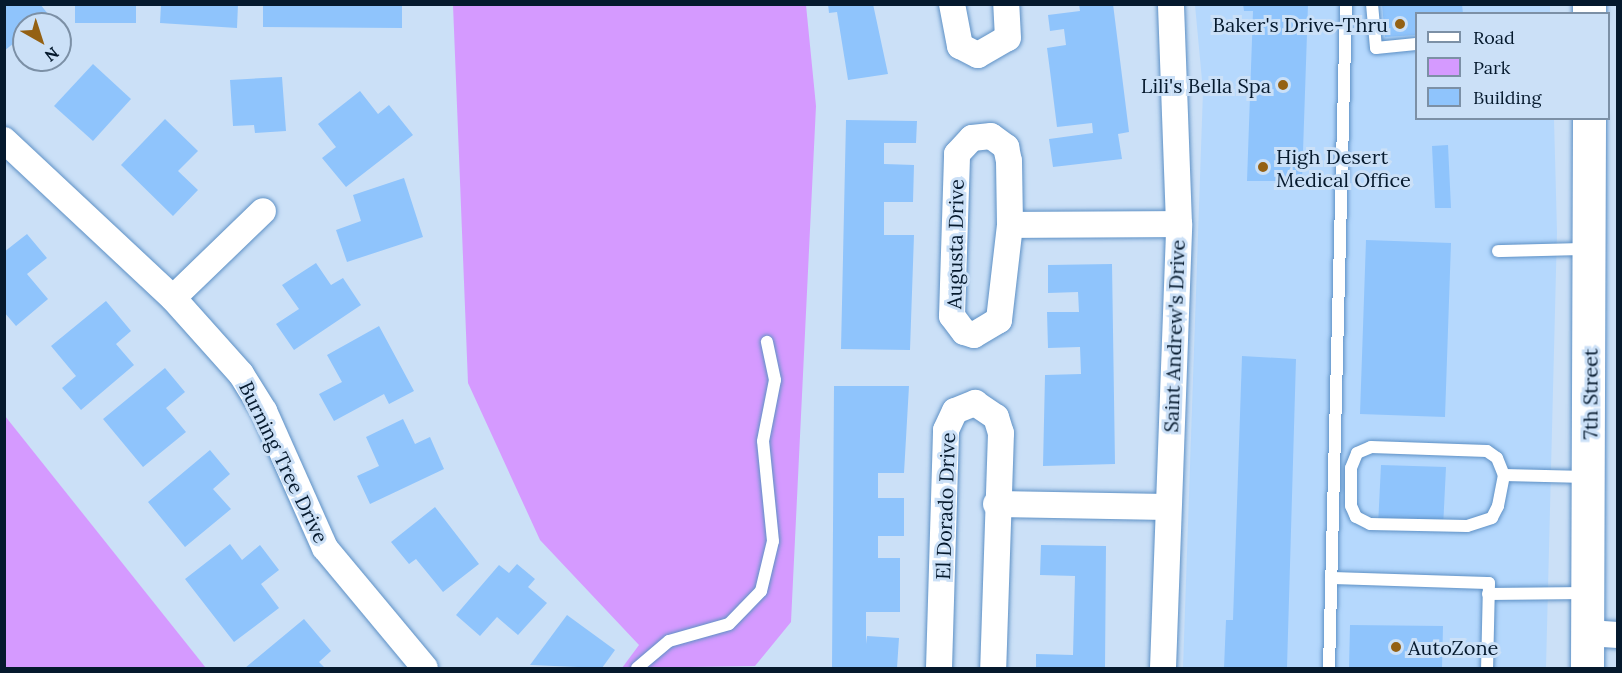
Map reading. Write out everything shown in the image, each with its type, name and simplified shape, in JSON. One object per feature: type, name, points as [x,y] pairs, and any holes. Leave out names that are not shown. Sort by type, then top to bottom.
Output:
[{"type":"main road","name":"7th Street","points":[[1587,669],[1603,634],[1588,593],[1589,120]]},
{"type":"street","points":[[952,4],[960,46],[978,55],[1008,38],[1006,4]]},
{"type":"street","name":"Saint Andrew's Drive","points":[[1163,669],[1179,224],[1171,4]]},
{"type":"street","name":"Augusta Drive","points":[[991,136],[1005,147],[1010,225],[999,320],[983,334],[964,332],[952,316],[956,165],[957,153],[972,138],[991,136]]},
{"type":"street","name":"Burning Tree Drive","points":[[4,140],[173,298],[241,374],[264,411],[325,548],[425,669]]},
{"type":"street","points":[[173,298],[263,211]]},
{"type":"street","points":[[1010,225],[1179,224]]},
{"type":"street","name":"El Dorado Drive","points":[[939,669],[946,430],[965,404],[983,405],[1000,424],[993,669]]},
{"type":"street","points":[[996,504],[1168,507]]},
{"type":"lane","points":[[1329,669],[1346,4]]},
{"type":"lane","points":[[1372,4],[1376,48],[1415,44]]},
{"type":"lane","points":[[1498,251],[1589,249]]},
{"type":"lane","points":[[637,669],[658,647],[712,631],[742,616],[764,583],[773,541],[763,441],[775,380],[767,342]]},
{"type":"lane","points":[[1371,447],[1487,451],[1497,458],[1504,475],[1498,506],[1484,523],[1370,524],[1356,517],[1351,506],[1351,468],[1357,453],[1371,447]]},
{"type":"lane","points":[[1504,475],[1590,477]]},
{"type":"lane","points":[[1331,578],[1489,583],[1486,669]]},
{"type":"lane","points":[[1488,594],[1588,593]]},
{"type":"shaded area","points":[[1195,5],[1550,5],[1550,12],[1415,12],[1415,120],[1554,120],[1557,232],[1546,668],[1183,668],[1203,91]]},
{"type":"green space","points":[[453,5],[806,5],[816,106],[791,622],[755,666],[622,668],[639,645],[540,540],[468,383]]},
{"type":"green space","points":[[5,416],[206,668],[5,668]]},
{"type":"building","points":[[4,4],[40,4],[46,12],[12,12],[12,45],[4,51]]},
{"type":"building","points":[[75,4],[136,4],[136,23],[75,23]]},
{"type":"building","points":[[161,4],[238,4],[237,28],[160,23]]},
{"type":"building","points":[[263,4],[402,4],[402,28],[263,27]]},
{"type":"building","points":[[828,4],[873,4],[888,74],[848,80],[837,12],[829,13]]},
{"type":"building","points":[[1079,4],[1113,4],[1129,132],[1118,134],[1122,159],[1053,167],[1049,139],[1093,133],[1092,123],[1057,127],[1047,48],[1066,45],[1064,29],[1050,31],[1048,15],[1080,11]]},
{"type":"building","points":[[1243,4],[1308,4],[1302,181],[1247,181],[1253,11],[1244,11]]},
{"type":"building","name":"Baker's Drive-Thru","points":[[1382,4],[1462,4],[1463,12],[1415,12],[1415,35],[1385,37]]},
{"type":"building","points":[[93,64],[131,99],[93,141],[54,106]]},
{"type":"building","points":[[282,77],[286,131],[255,133],[254,125],[233,126],[230,80]]},
{"type":"building","points":[[360,91],[378,114],[389,105],[413,135],[346,187],[322,158],[336,147],[318,124]]},
{"type":"building","points":[[165,119],[198,151],[178,171],[198,190],[173,216],[121,165]]},
{"type":"building","points":[[846,120],[917,121],[916,143],[884,143],[884,164],[914,165],[913,202],[884,202],[884,235],[914,235],[910,350],[841,349]]},
{"type":"building","points":[[1448,145],[1451,208],[1435,208],[1432,146]]},
{"type":"building","points":[[404,178],[423,237],[347,262],[336,230],[361,221],[353,195]]},
{"type":"building","points":[[27,234],[47,258],[27,274],[48,299],[16,326],[4,312],[4,252]]},
{"type":"building","points":[[1366,240],[1451,243],[1445,417],[1360,414]]},
{"type":"building","points":[[316,263],[331,285],[343,278],[361,305],[294,350],[276,324],[299,309],[282,285]]},
{"type":"building","points":[[1112,264],[1115,464],[1043,466],[1045,375],[1081,374],[1080,347],[1048,348],[1047,312],[1079,312],[1078,292],[1048,293],[1048,265]]},
{"type":"building","points":[[106,301],[131,331],[116,344],[134,365],[81,410],[62,388],[76,376],[51,346]]},
{"type":"building","points":[[379,326],[414,391],[389,404],[384,394],[334,421],[319,394],[342,382],[327,355]]},
{"type":"building","points":[[1242,356],[1296,359],[1287,668],[1224,668],[1226,620],[1233,620]]},
{"type":"building","points":[[165,368],[185,392],[166,408],[186,432],[143,467],[103,419]]},
{"type":"building","points":[[834,386],[909,386],[904,473],[878,473],[878,498],[904,498],[904,536],[878,536],[878,558],[900,558],[900,612],[866,612],[866,644],[867,636],[899,638],[897,668],[832,668]]},
{"type":"building","points":[[403,419],[415,444],[430,437],[444,469],[370,504],[357,476],[379,466],[366,437]]},
{"type":"building","points":[[210,450],[230,474],[213,489],[231,509],[185,547],[148,502]]},
{"type":"building","points":[[1381,465],[1446,467],[1443,528],[1378,526]]},
{"type":"building","points":[[435,507],[479,564],[443,592],[416,559],[409,564],[391,542]]},
{"type":"building","points":[[230,544],[242,560],[260,545],[279,570],[261,584],[279,608],[234,642],[185,579]]},
{"type":"building","points":[[1041,545],[1106,546],[1105,668],[1036,668],[1036,654],[1073,655],[1075,576],[1040,575]]},
{"type":"building","points":[[517,564],[535,579],[528,587],[547,603],[518,635],[497,617],[480,636],[456,615],[499,565],[509,573]]},
{"type":"building","points":[[567,615],[615,650],[602,668],[530,665]]},
{"type":"building","points":[[304,619],[331,651],[319,662],[325,668],[245,668]]},
{"type":"building","name":"AutoZone","points":[[1350,625],[1443,626],[1442,668],[1349,668]]},
{"type":"place","name":"Baker's Drive-Thru","points":[[1400,24]]},
{"type":"place","name":"Lili's Bella Spa","points":[[1283,85]]},
{"type":"place","name":"High Desert Medical Office","points":[[1263,167]]},
{"type":"place","name":"AutoZone","points":[[1396,647]]}]
